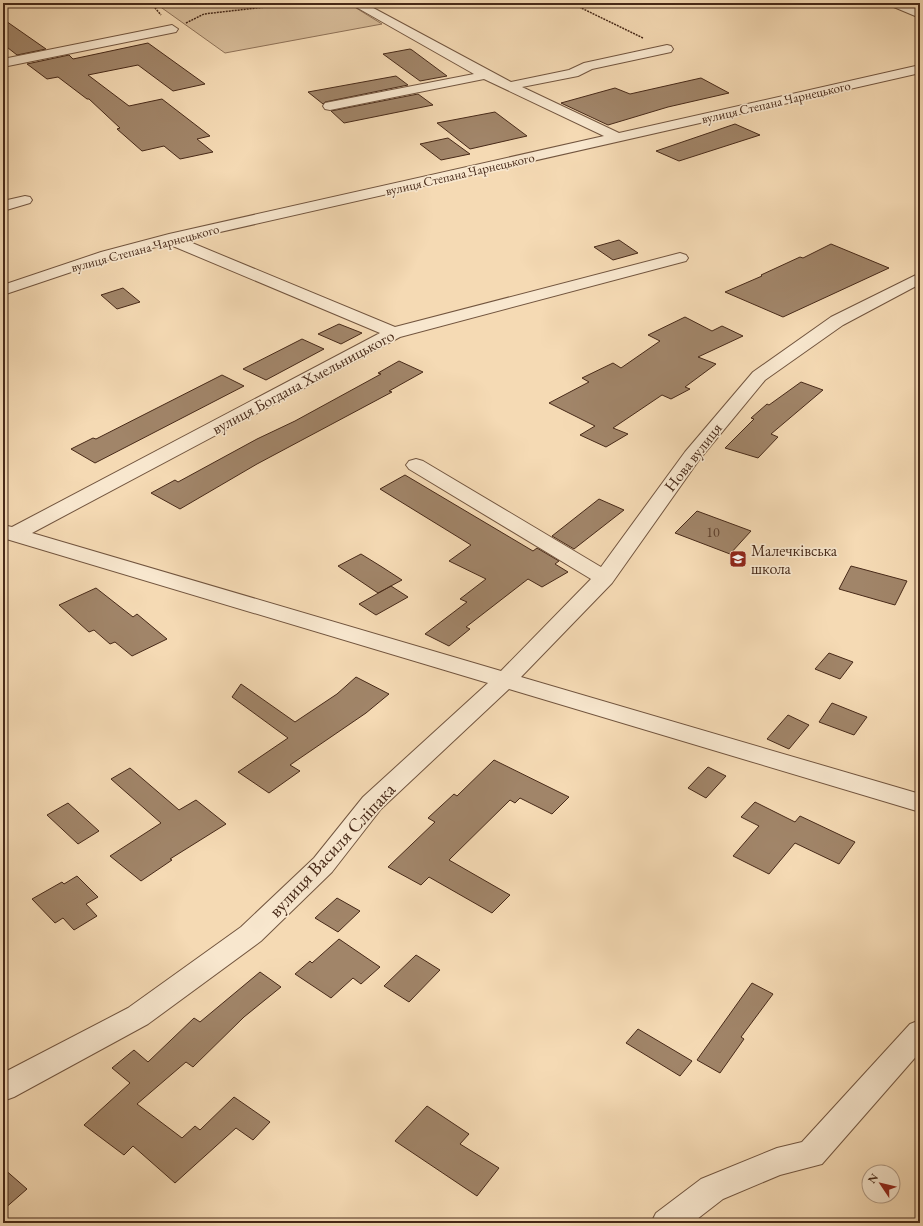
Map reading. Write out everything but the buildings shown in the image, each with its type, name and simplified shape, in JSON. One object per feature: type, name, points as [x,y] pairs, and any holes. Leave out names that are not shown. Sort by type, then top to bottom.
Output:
[{"type":"street","points":[[354,3],[486,75],[619,138]]},
{"type":"street","points":[[893,3],[920,14]]},
{"type":"street","points":[[3,63],[172,29]]},
{"type":"street","points":[[510,86],[573,72],[588,66],[667,49]]},
{"type":"street","points":[[3,63],[16,73]]},
{"type":"street","name":"вулиця Степана Чарнецького","points":[[3,290],[107,255],[169,239],[920,69]]},
{"type":"street","points":[[330,106],[486,75]]},
{"type":"street","points":[[3,206],[25,200]]},
{"type":"street","points":[[169,239],[394,333]]},
{"type":"street","name":"вулиця Богдана Хмельницького","points":[[9,533],[394,333],[680,258]]},
{"type":"street","name":"Нова вулиця","points":[[504,680],[604,578],[692,456],[759,376],[837,321],[920,278]]},
{"type":"street","points":[[416,465],[604,578]]},
{"type":"street","points":[[9,533],[920,803]]},
{"type":"street","name":"вулиця Василя Сліпака","points":[[3,1088],[138,1016],[251,934],[323,865],[372,803],[504,680]]},
{"type":"street","points":[[667,1223],[712,1189],[777,1162],[811,1154],[920,1032]]},
{"type":"path","points":[[151,3],[172,29],[204,14],[300,3]]},
{"type":"path","points":[[571,3],[667,49]]},
{"type":"shaded area","points":[[155,3],[348,3],[382,24],[225,53]]},
{"type":"place","name":"Малечківська школа","points":[[738,559]]}]
